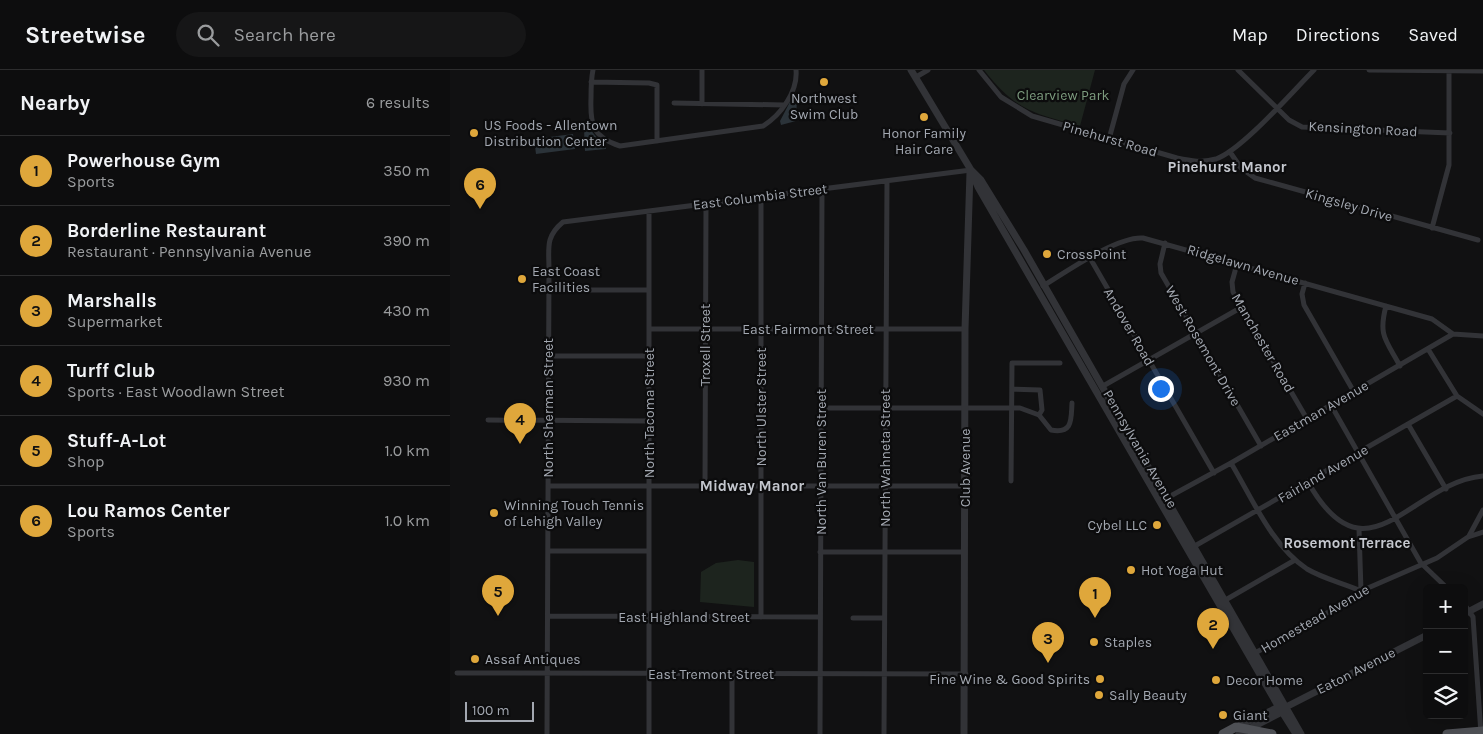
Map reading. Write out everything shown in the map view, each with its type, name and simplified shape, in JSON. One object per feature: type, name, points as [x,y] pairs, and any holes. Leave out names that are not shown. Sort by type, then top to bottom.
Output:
[{"type":"main road","points":[[1223,734],[1248,729],[1272,734]]},
{"type":"main road","points":[[1447,734],[1482,732]]},
{"type":"street","points":[[593,70],[591,82],[591,121],[597,134],[608,142],[620,146],[756,128],[773,120],[784,105],[796,82],[796,70]]},
{"type":"street","points":[[702,70],[702,104]]},
{"type":"street","name":"Pennsylvania Avenue","points":[[912,70],[971,170],[1044,285],[1103,386],[1164,499]]},
{"type":"street","points":[[916,77],[928,70]]},
{"type":"street","name":"Pinehurst Road","points":[[979,70],[1001,97],[1025,113],[1188,161],[1207,161],[1230,152],[1314,70]]},
{"type":"street","points":[[1109,139],[1124,84],[1133,70]]},
{"type":"street","name":"Kensington Road","points":[[1238,70],[1295,124],[1308,128],[1450,133]]},
{"type":"street","points":[[1368,70],[1483,71]]},
{"type":"street","points":[[1432,228],[1449,170],[1449,71]]},
{"type":"street","points":[[591,82],[649,82],[657,85],[656,141]]},
{"type":"street","points":[[674,103],[784,105]]},
{"type":"street","name":"Kingsley Drive","points":[[1230,152],[1240,168],[1255,178],[1478,240]]},
{"type":"street","name":"East Columbia Street","points":[[552,232],[563,222],[971,170]]},
{"type":"street","name":"Club Avenue","points":[[964,734],[966,674],[966,329],[971,170]]},
{"type":"street","name":"North Wahneta Street","points":[[884,734],[887,181]]},
{"type":"street","name":"Pennsylvania Avenue","points":[[980,183],[1038,289],[1164,499],[1296,734]]},
{"type":"street","name":"Club Avenue","points":[[971,203],[980,183]]},
{"type":"street","name":"North Van Buren Street","points":[[820,734],[822,190]]},
{"type":"street","name":"North Ulster Street","points":[[761,197],[761,617]]},
{"type":"street","name":"Troxell Street","points":[[705,486],[706,204]]},
{"type":"street","name":"North Tacoma Street","points":[[649,211],[649,734]]},
{"type":"street","name":"North Sherman Street","points":[[547,734],[548,290],[549,243],[552,232]]},
{"type":"street","name":"Ridgelawn Avenue","points":[[1038,289],[1117,243],[1132,238],[1143,238],[1436,321],[1453,334]]},
{"type":"street","name":"West Rosemont Drive","points":[[1165,243],[1160,264],[1161,273],[1261,446]]},
{"type":"street","name":"Andover Road","points":[[1090,258],[1214,473]]},
{"type":"street","name":"Manchester Road","points":[[1237,264],[1232,287],[1307,419]]},
{"type":"street","points":[[1305,283],[1302,294],[1304,305],[1354,392]]},
{"type":"street","points":[[548,290],[650,290]]},
{"type":"street","points":[[1386,306],[1381,324],[1382,333],[1400,366]]},
{"type":"street","points":[[1103,386],[1242,307]]},
{"type":"street","name":"East Fairmont Street","points":[[650,329],[966,329]]},
{"type":"street","points":[[1453,334],[1483,336]]},
{"type":"street","name":"Eastman Avenue","points":[[1164,499],[1232,463],[1453,334]]},
{"type":"street","points":[[1428,349],[1457,396],[1483,414]]},
{"type":"street","points":[[548,356],[650,356]]},
{"type":"street","points":[[1011,481],[1012,363],[1060,363]]},
{"type":"street","points":[[1012,389],[1040,390],[1042,410],[1039,414]]},
{"type":"street","name":"Fairland Avenue","points":[[1192,548],[1457,396]]},
{"type":"street","points":[[821,408],[1026,409],[1039,414],[1051,430],[1067,430],[1070,426],[1072,403]]},
{"type":"street","points":[[1331,405],[1422,565],[1443,584]]},
{"type":"street","points":[[488,420],[649,420]]},
{"type":"street","points":[[1408,424],[1446,489]]},
{"type":"street","points":[[1232,463],[1259,510],[1282,545],[1295,560],[1315,573],[1361,591],[1359,528]]},
{"type":"street","points":[[1308,482],[1330,514],[1344,524],[1359,528],[1376,527],[1466,479],[1483,476]]},
{"type":"street","points":[[548,486],[965,486]]},
{"type":"street","points":[[1468,537],[1483,510]]},
{"type":"street","name":"Homestead Avenue","points":[[1255,653],[1345,603],[1361,591],[1422,565],[1450,550],[1468,537],[1483,532]]},
{"type":"street","points":[[548,551],[649,551]]},
{"type":"street","points":[[820,552],[965,552]]},
{"type":"street","points":[[1222,602],[1295,560]]},
{"type":"street","name":"Pennsylvania Avenue","points":[[1222,602],[1255,653],[1282,709],[1301,734]]},
{"type":"street","points":[[1468,612],[1483,604]]},
{"type":"street","points":[[1468,614],[1473,617],[1482,732]]},
{"type":"street","name":"East Highland Street","points":[[548,616],[820,617]]},
{"type":"street","points":[[853,618],[884,618]]},
{"type":"street","name":"Eaton Avenue","points":[[1238,731],[1423,637]]},
{"type":"street","points":[[1476,654],[1483,654]]},
{"type":"street","name":"East Tremont Street","points":[[457,673],[966,674]]},
{"type":"street","points":[[732,674],[732,734]]},
{"type":"street","name":"Eaton Avenue","points":[[1248,729],[1282,709]]},
{"type":"green space","name":"Clearview Park","points":[[984,70],[1095,70],[1080,126],[1026,108],[1005,94]]},
{"type":"green space","points":[[738,560],[754,562],[754,607],[700,602],[701,572],[716,563]]},
{"type":"shaded area","points":[[792,98],[797,98],[796,121],[781,125],[780,121]]},
{"type":"shaded area","points":[[589,128],[606,145],[606,149],[585,151],[584,129]]},
{"type":"shaded area","points":[[573,134],[575,149],[536,154],[534,139]]},
{"type":"place","name":"Northwest Swim Club","points":[[824,82]]},
{"type":"place","name":"Honor Family Hair Care","points":[[924,117]]},
{"type":"place","name":"US Foods - Allentown Distribution Center","points":[[474,133]]},
{"type":"place","name":"Lou Ramos Center","points":[[480,209]]},
{"type":"place","name":"CrossPoint","points":[[1047,254]]},
{"type":"place","name":"East Coast Facilities","points":[[522,279]]},
{"type":"place","name":"Turff Club","points":[[520,444]]},
{"type":"place","name":"Winning Touch Tennis of Lehigh Valley","points":[[494,513]]},
{"type":"place","name":"Cybel LLC","points":[[1157,525]]},
{"type":"place","name":"Hot Yoga Hut","points":[[1131,570]]},
{"type":"place","name":"Stuff-A-Lot","points":[[498,616]]},
{"type":"place","name":"Powerhouse Gym","points":[[1095,618]]},
{"type":"place","name":"Staples","points":[[1094,642]]},
{"type":"place","name":"Borderline Restaurant","points":[[1213,649]]},
{"type":"place","name":"Assaf Antiques","points":[[475,659]]},
{"type":"place","name":"Marshalls","points":[[1048,663]]},
{"type":"place","name":"Fine Wine & Good Spirits","points":[[1100,679]]},
{"type":"place","name":"Decor Home","points":[[1216,680]]},
{"type":"place","name":"Sally Beauty","points":[[1099,695]]},
{"type":"place","name":"Giant","points":[[1223,715]]},
{"type":"district","name":"Pinehurst Manor","points":[[1227,167]]},
{"type":"district","name":"Midway Manor","points":[[752,486]]},
{"type":"district","name":"Rosemont Terrace","points":[[1347,543]]}]
